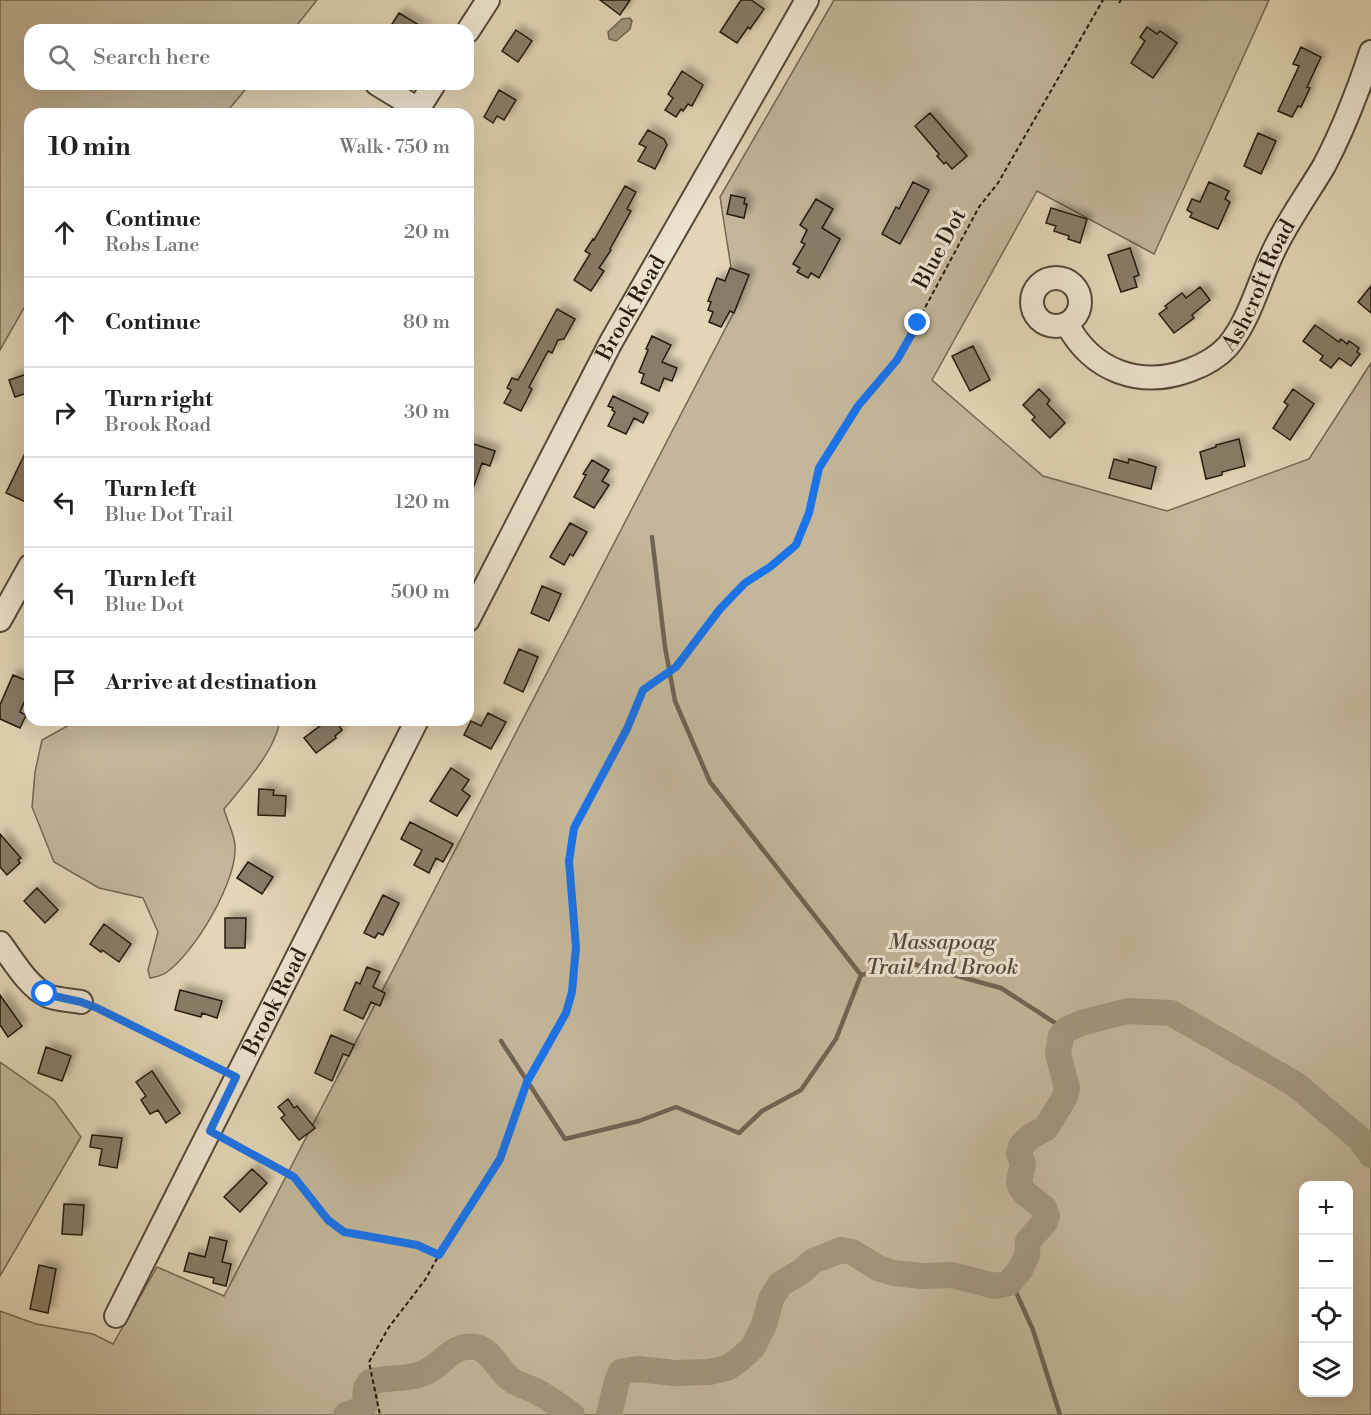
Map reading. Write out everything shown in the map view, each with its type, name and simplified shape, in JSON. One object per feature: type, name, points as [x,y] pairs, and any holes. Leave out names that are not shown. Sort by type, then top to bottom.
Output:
[{"type":"street","points":[[473,24],[488,0]]},
{"type":"street","name":"Brook Road","points":[[474,608],[611,342],[807,0]]},
{"type":"street","name":"Ashcroft Road","points":[[1066,324],[1078,343],[1091,357],[1113,370],[1130,375],[1164,377],[1181,374],[1213,359],[1226,348],[1245,318],[1275,248],[1298,205],[1323,166],[1353,103],[1371,52]]},
{"type":"street","points":[[386,90],[411,108]]},
{"type":"street","points":[[419,108],[430,90]]},
{"type":"street","points":[[0,621],[24,577]]},
{"type":"street","name":"Brook Road","points":[[116,1316],[414,726]]},
{"type":"street","points":[[0,943],[41,991],[52,997],[81,1002]]},
{"type":"path","name":"Blue Dot","points":[[380,1415],[369,1362],[385,1335],[425,1280],[500,1159],[527,1082],[566,1013],[572,992],[576,947],[569,861],[574,828],[627,729],[643,690],[676,667],[720,609],[745,583],[770,567],[796,545],[809,513],[819,468],[858,406],[897,360],[979,207],[998,183],[1103,0]]},
{"type":"path","points":[[81,1002],[236,1077]]},
{"type":"path","points":[[210,1131],[294,1177],[328,1220],[344,1232],[417,1245],[439,1255]]},
{"type":"green space","points":[[0,0],[317,0],[298,24],[24,24],[24,90],[245,90],[230,108],[24,108],[24,308],[0,350]]},
{"type":"green space","name":"Massapoag Trail And Brook","points":[[834,0],[1269,0],[1154,254],[1037,191],[932,380],[1043,476],[1167,511],[1309,459],[1371,363],[1371,1415],[0,1415],[0,1311],[36,1324],[93,1334],[113,1344],[157,1267],[224,1296],[737,306],[720,197]]},
{"type":"green space","points":[[67,726],[278,726],[266,755],[224,809],[235,845],[230,877],[222,895],[213,914],[190,949],[167,972],[150,978],[148,970],[158,932],[143,898],[99,888],[54,862],[32,807],[35,772],[42,740]]},
{"type":"green space","points":[[0,1062],[54,1100],[81,1137],[0,1276]]},
{"type":"shaded area","points":[[630,18],[632,21],[630,29],[616,41],[609,39],[608,32],[622,19]]},
{"type":"building","points":[[600,0],[630,0],[620,15]]},
{"type":"building","points":[[741,0],[751,0],[764,9],[737,43],[720,32]]},
{"type":"building","points":[[399,13],[417,24],[392,24]]},
{"type":"building","points":[[1147,27],[1157,34],[1160,31],[1177,43],[1153,78],[1131,63],[1145,41],[1140,37]]},
{"type":"building","points":[[516,30],[532,41],[518,62],[502,51]]},
{"type":"building","points":[[1301,47],[1321,57],[1307,87],[1310,88],[1301,107],[1298,106],[1292,117],[1278,111],[1299,66],[1293,64]]},
{"type":"building","points":[[682,71],[703,85],[692,106],[688,104],[676,117],[665,110],[673,98],[668,94]]},
{"type":"building","points":[[499,90],[516,100],[504,120],[497,116],[493,123],[484,117]]},
{"type":"building","points":[[930,113],[967,156],[952,169],[937,156],[939,154],[915,126]]},
{"type":"building","points":[[648,130],[664,139],[667,145],[655,169],[638,161],[646,147],[639,144]]},
{"type":"building","points":[[1258,133],[1276,141],[1261,174],[1244,166]]},
{"type":"building","points":[[913,182],[929,190],[900,244],[882,234],[896,207],[899,209]]},
{"type":"building","points":[[1209,182],[1229,191],[1225,199],[1230,202],[1218,229],[1190,217],[1192,213],[1187,210],[1192,199],[1200,202]]},
{"type":"building","points":[[625,186],[636,192],[627,209],[631,211],[599,268],[604,271],[591,291],[574,280],[590,254],[585,251],[594,240]]},
{"type":"building","points":[[731,195],[745,198],[744,204],[747,204],[744,218],[727,214]]},
{"type":"building","points":[[816,199],[833,209],[822,228],[840,239],[819,278],[811,273],[808,278],[797,272],[800,268],[793,264],[805,244],[801,242],[807,230],[800,225]]},
{"type":"building","points":[[1051,208],[1087,219],[1080,243],[1054,231],[1056,226],[1046,223]]},
{"type":"building","points":[[1130,248],[1139,275],[1134,277],[1137,287],[1121,292],[1108,255]]},
{"type":"building","points":[[730,268],[749,275],[734,313],[730,311],[721,327],[709,322],[713,312],[708,310],[711,302],[708,301],[717,278],[725,281]]},
{"type":"building","points":[[1371,286],[1371,313],[1358,302]]},
{"type":"building","points":[[1200,287],[1210,300],[1192,315],[1194,318],[1174,333],[1159,314],[1167,308],[1165,306],[1182,293],[1186,298]]},
{"type":"building","points":[[557,309],[575,319],[564,339],[558,340],[552,353],[548,351],[529,387],[532,389],[521,411],[504,403],[511,390],[507,388],[512,378],[518,380]]},
{"type":"building","points":[[1315,325],[1339,342],[1341,339],[1347,344],[1349,341],[1359,348],[1357,352],[1360,354],[1351,366],[1339,358],[1331,368],[1320,360],[1323,356],[1303,341]]},
{"type":"building","points":[[652,336],[671,345],[662,362],[677,368],[672,381],[664,378],[659,391],[641,383],[644,374],[639,372]]},
{"type":"building","points":[[973,346],[990,380],[970,391],[952,356]]},
{"type":"building","points":[[24,375],[24,394],[15,397],[9,380]]},
{"type":"building","points":[[1039,389],[1050,400],[1047,404],[1065,423],[1050,438],[1032,420],[1035,417],[1023,405]]},
{"type":"building","points":[[1293,389],[1314,404],[1290,440],[1273,428],[1288,405],[1284,402]]},
{"type":"building","points":[[613,396],[648,413],[643,423],[634,418],[626,434],[608,426],[615,412],[608,406]]},
{"type":"building","points":[[1239,439],[1245,466],[1206,479],[1200,452]]},
{"type":"building","points":[[474,444],[495,451],[490,466],[482,463],[474,486]]},
{"type":"building","points":[[24,456],[24,501],[6,493]]},
{"type":"building","points":[[1114,459],[1128,463],[1129,459],[1156,467],[1151,489],[1109,478]]},
{"type":"building","points":[[592,460],[609,470],[602,481],[609,485],[594,508],[574,497],[586,475],[583,474]]},
{"type":"building","points":[[570,523],[587,532],[573,556],[570,554],[564,565],[550,557]]},
{"type":"building","points":[[542,586],[561,594],[549,621],[531,613]]},
{"type":"building","points":[[519,649],[538,657],[523,692],[504,683]]},
{"type":"building","points":[[13,675],[24,680],[24,703],[20,712],[24,714],[24,719],[20,728],[0,719],[0,705]]},
{"type":"building","points":[[488,713],[506,722],[491,749],[464,735],[468,726],[474,726],[474,722],[481,726]]},
{"type":"building","points":[[320,726],[339,726],[342,730],[335,736],[336,738],[316,753],[304,738]]},
{"type":"building","points":[[451,768],[469,780],[462,790],[470,796],[457,816],[430,801]]},
{"type":"building","points":[[259,789],[274,790],[273,795],[286,796],[285,816],[258,815]]},
{"type":"building","points":[[410,822],[453,844],[443,862],[436,858],[429,873],[414,865],[422,850],[401,839]]},
{"type":"building","points":[[0,834],[21,858],[18,860],[20,863],[7,875],[0,867]]},
{"type":"building","points":[[248,862],[273,877],[262,894],[237,878]]},
{"type":"building","points":[[37,888],[58,910],[45,923],[24,901]]},
{"type":"building","points":[[383,895],[399,903],[383,935],[378,933],[375,938],[364,933]]},
{"type":"building","points":[[225,918],[246,918],[245,948],[225,948]]},
{"type":"building","points":[[104,924],[131,944],[119,962],[90,944]]},
{"type":"building","points":[[367,967],[380,972],[373,987],[385,993],[380,1006],[371,1002],[363,1019],[344,1010],[356,982],[360,984]]},
{"type":"building","points":[[180,990],[222,1001],[217,1018],[202,1013],[201,1017],[175,1010]]},
{"type":"building","points":[[0,995],[22,1026],[8,1037],[0,1025]]},
{"type":"building","points":[[331,1035],[354,1045],[349,1056],[343,1054],[332,1081],[315,1073]]},
{"type":"building","points":[[46,1047],[71,1056],[62,1081],[38,1073]]},
{"type":"building","points":[[152,1071],[180,1113],[166,1123],[158,1110],[150,1114],[141,1100],[146,1096],[136,1082]]},
{"type":"building","points":[[288,1099],[294,1108],[297,1106],[315,1128],[299,1140],[281,1118],[285,1115],[278,1107]]},
{"type":"building","points":[[92,1135],[122,1138],[117,1168],[99,1165],[102,1149],[90,1147]]},
{"type":"building","points":[[252,1169],[267,1183],[240,1212],[224,1197]]},
{"type":"building","points":[[64,1204],[84,1205],[82,1235],[62,1234]]},
{"type":"building","points":[[210,1237],[227,1241],[222,1262],[231,1264],[226,1286],[213,1283],[214,1278],[184,1271],[189,1253],[205,1257]]},
{"type":"building","points":[[39,1265],[56,1269],[48,1313],[30,1309]]},
{"type":"waterway","points":[[652,537],[665,647],[675,701],[710,782],[861,975],[910,963],[1001,988],[1066,1030]]},
{"type":"waterway","points":[[501,1041],[565,1139],[639,1121],[676,1107],[739,1133],[762,1111],[801,1090],[836,1039],[861,975]]},
{"type":"waterway","points":[[609,1415],[621,1372],[638,1369],[675,1373],[709,1372],[727,1368],[739,1360],[753,1347],[764,1325],[771,1299],[780,1284],[801,1272],[813,1261],[841,1250],[852,1252],[878,1268],[893,1273],[922,1276],[952,1275],[994,1286],[1009,1283],[1020,1270],[1027,1255],[1028,1241],[1045,1222],[1047,1216],[1044,1208],[1020,1186],[1023,1163],[1019,1154],[1021,1146],[1030,1137],[1046,1128],[1065,1097],[1067,1088],[1058,1054],[1061,1036],[1066,1030],[1081,1023],[1128,1011],[1171,1013],[1295,1084],[1360,1139],[1371,1155]]},
{"type":"waterway","points":[[1011,1281],[1033,1330],[1060,1415]]},
{"type":"waterway","points":[[346,1415],[360,1410],[365,1404],[366,1388],[370,1382],[421,1374],[456,1350],[469,1347],[476,1347],[486,1352],[512,1380],[538,1392],[572,1415]]},
{"type":"route","points":[[45,994],[97,1008],[236,1077],[210,1131],[294,1177],[317,1208],[344,1232],[417,1245],[439,1255],[500,1159],[522,1092],[566,1013],[572,992],[576,947],[569,861],[574,828],[627,729],[643,690],[676,667],[720,609],[745,583],[770,567],[796,545],[809,513],[819,468],[858,406],[897,360],[918,323]]}]
